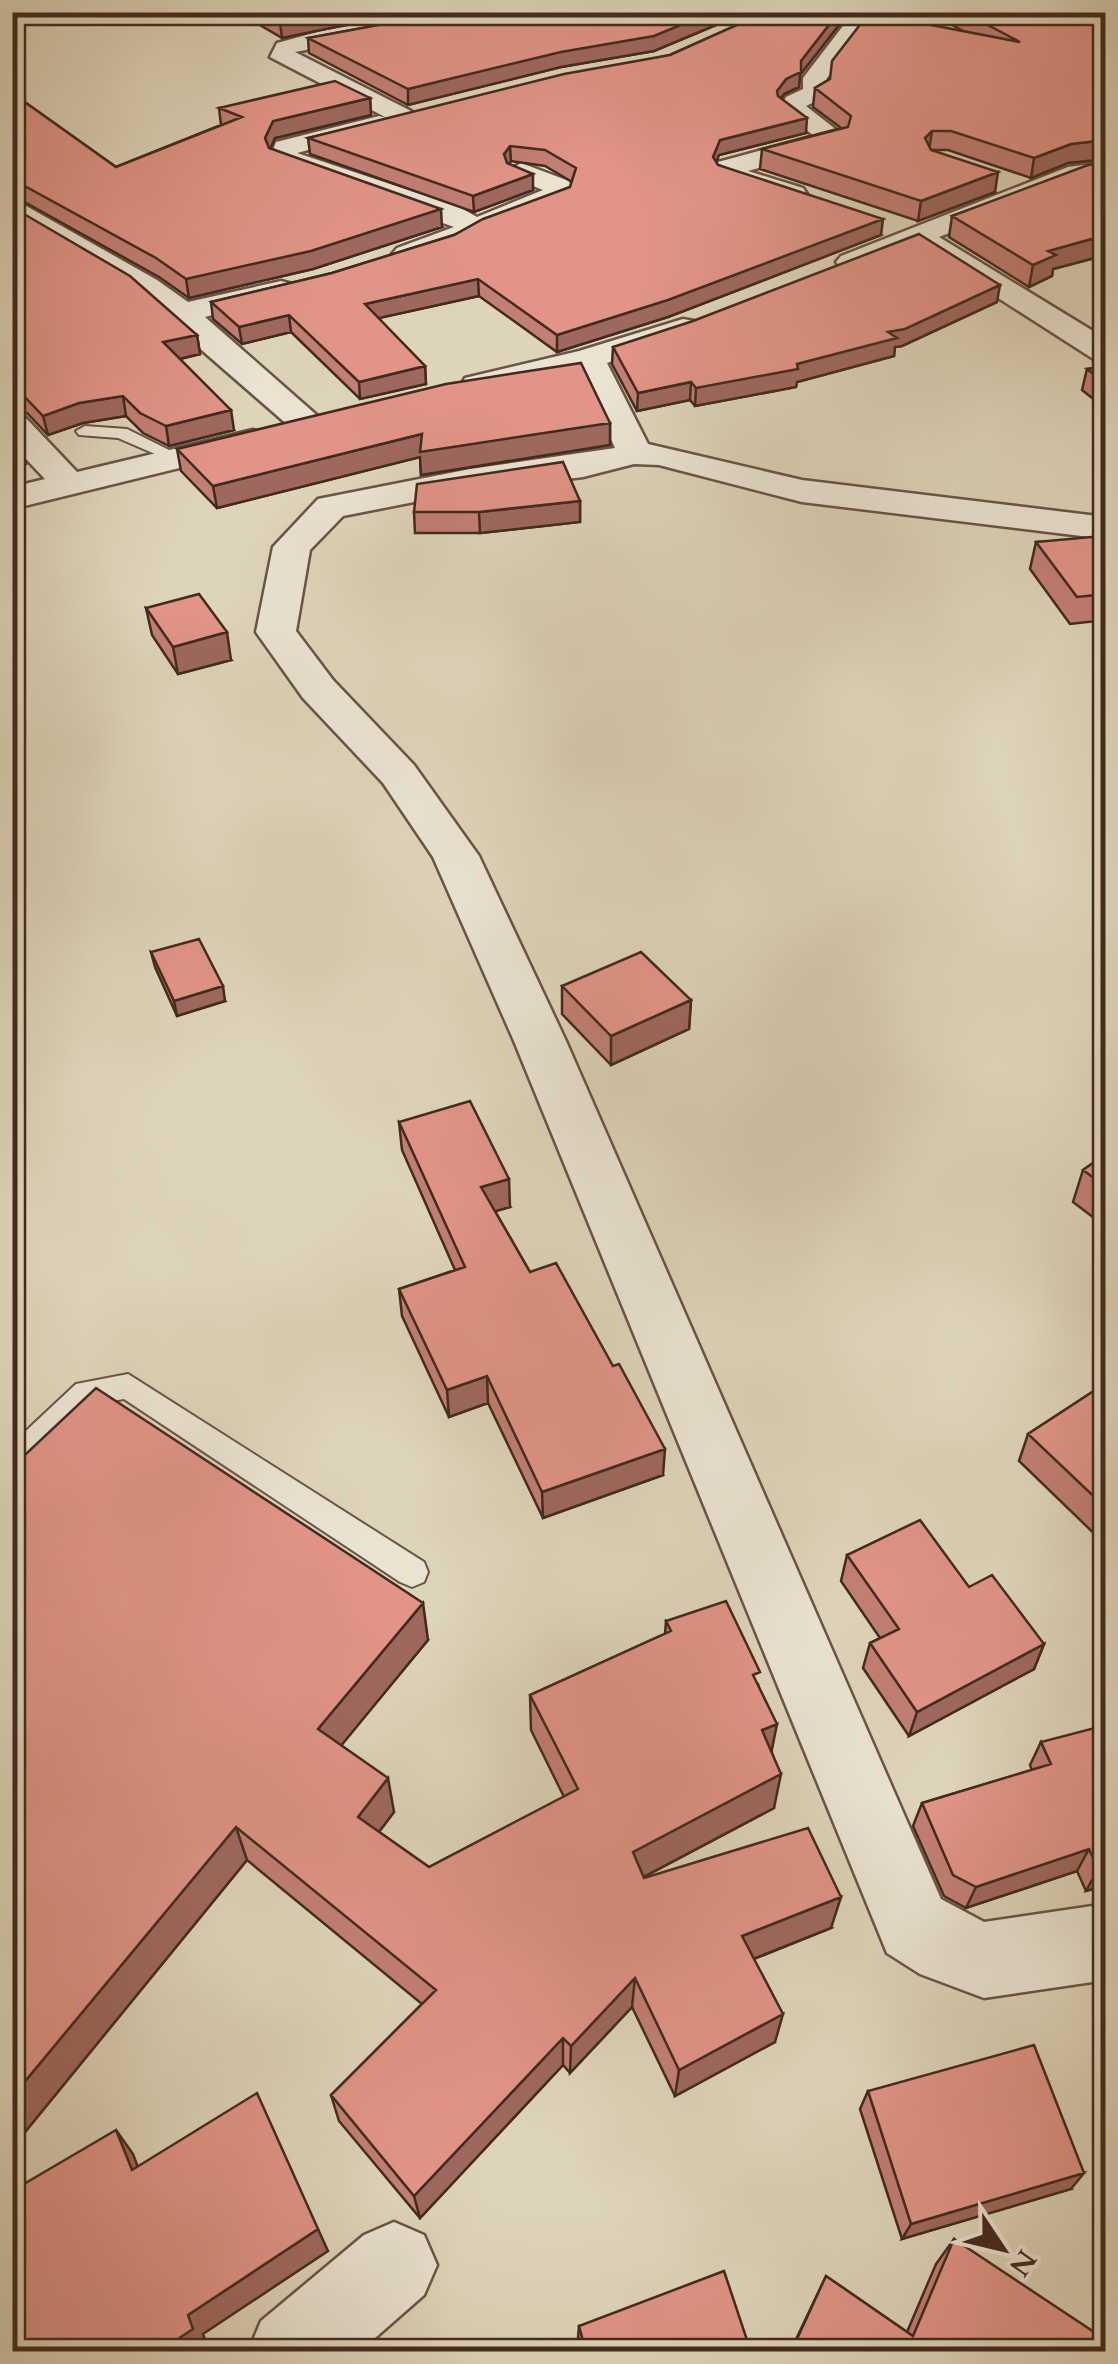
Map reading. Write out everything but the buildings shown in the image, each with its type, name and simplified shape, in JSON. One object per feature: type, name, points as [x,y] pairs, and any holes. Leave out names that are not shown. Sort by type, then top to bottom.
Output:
[{"type":"street","points":[[472,226],[450,213],[283,157],[285,148],[413,115],[282,56],[285,48],[321,38],[473,12]]},
{"type":"street","points":[[811,200],[739,177],[726,168],[834,138],[792,108],[795,102],[815,92],[815,78],[859,20],[858,15],[848,13]]},
{"type":"street","points":[[828,271],[1078,173],[1106,170]]},
{"type":"street","points":[[374,264],[444,242],[472,226],[559,194],[559,188],[521,171]]},
{"type":"street","points":[[994,178],[1031,191]]},
{"type":"street","points":[[12,206],[146,286],[310,426]]},
{"type":"street","points":[[883,224],[920,235],[1106,354]]},
{"type":"street","points":[[182,313],[304,284]]},
{"type":"street","points":[[440,394],[589,358],[717,314]]},
{"type":"street","points":[[589,358],[624,424],[634,454]]},
{"type":"street","points":[[12,498],[347,417]]},
{"type":"street","points":[[12,423],[70,485]]},
{"type":"street","points":[[1106,528],[802,490],[659,455],[634,454],[583,466],[470,480],[331,507],[292,547],[276,632],[318,689],[400,774],[456,856],[540,1041],[914,1926],[947,1947],[984,1960],[1106,1942]]},
{"type":"street","points":[[292,2352],[394,2265]]},
{"type":"lane","points":[[85,431],[121,433],[178,458]]},
{"type":"lane","points":[[12,1464],[87,1394],[128,1386],[412,1572]]}]
